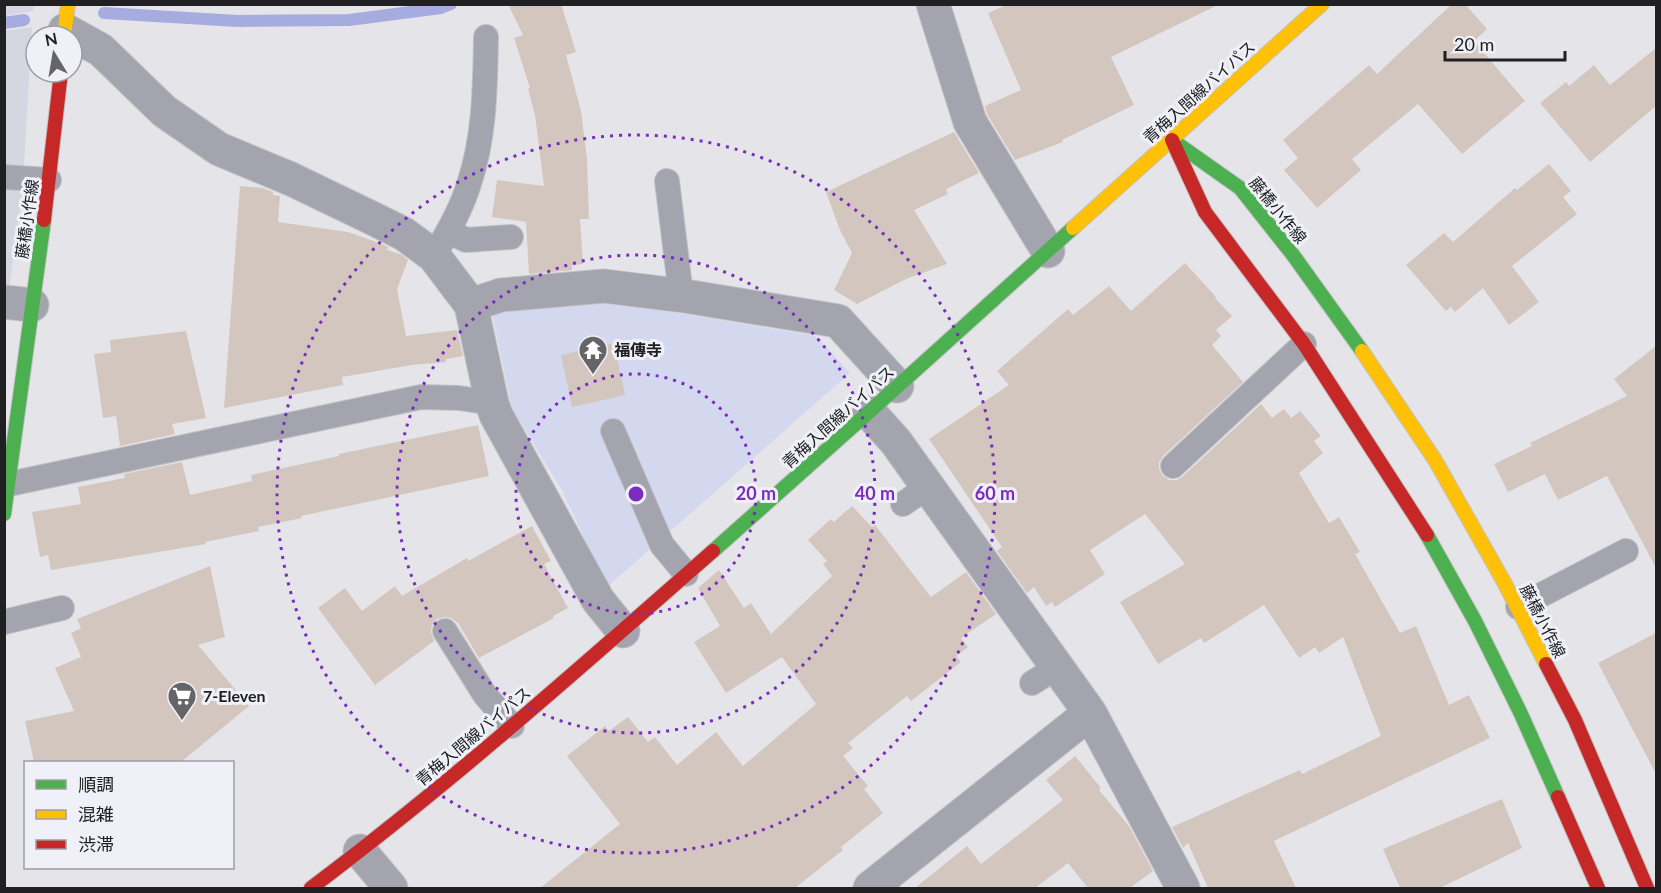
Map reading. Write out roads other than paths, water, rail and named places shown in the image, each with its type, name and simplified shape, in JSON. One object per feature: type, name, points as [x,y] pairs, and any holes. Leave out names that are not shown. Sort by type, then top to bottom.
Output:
[{"type":"main road","name":"青梅入間線バイパス","points":[[311,888],[360,851],[512,726],[623,631],[1322,4]]},
{"type":"main road","name":"藤橋小作線","points":[[4,514],[9,484],[18,303],[49,180],[60,84]]},
{"type":"main road","points":[[1172,140],[1205,212],[1304,344],[1423,528],[1521,714],[1598,888]]},
{"type":"main road","name":"藤橋小作線","points":[[1172,140],[1240,188],[1347,328],[1435,460],[1518,607],[1575,720],[1647,888]]},
{"type":"street","points":[[933,4],[970,122],[1048,251]]},
{"type":"street","points":[[84,37],[101,50],[164,111],[219,149],[291,179],[404,234],[441,244],[471,305],[496,415],[598,600],[623,631]]},
{"type":"street","points":[[471,305],[501,296],[604,286],[681,295],[838,321],[897,386]]},
{"type":"street","points":[[869,412],[896,442],[915,495],[1045,675],[1090,713],[1183,888]]},
{"type":"street","points":[[870,888],[1090,713]]},
{"type":"street","points":[[360,851],[391,888]]},
{"type":"lane","points":[[441,244],[469,186],[478,151],[485,103],[486,37]]},
{"type":"lane","points":[[4,177],[49,180]]},
{"type":"lane","points":[[667,181],[681,295]]},
{"type":"lane","points":[[441,244],[511,237]]},
{"type":"lane","points":[[1173,466],[1304,344]]},
{"type":"lane","points":[[9,484],[421,397],[459,398],[492,404]]},
{"type":"lane","points":[[613,431],[662,545],[686,574]]},
{"type":"lane","points":[[1518,607],[1626,551]]},
{"type":"lane","points":[[4,622],[62,608]]},
{"type":"lane","points":[[445,631],[485,695],[512,726]]},
{"type":"waterway","points":[[104,13],[238,21],[349,20],[441,8],[451,4]]},
{"type":"waterway","points":[[4,23],[24,20]]},
{"type":"place","name":"福傳寺","points":[[593,376]]},
{"type":"place","name":"7-Eleven","points":[[182,722]]}]
